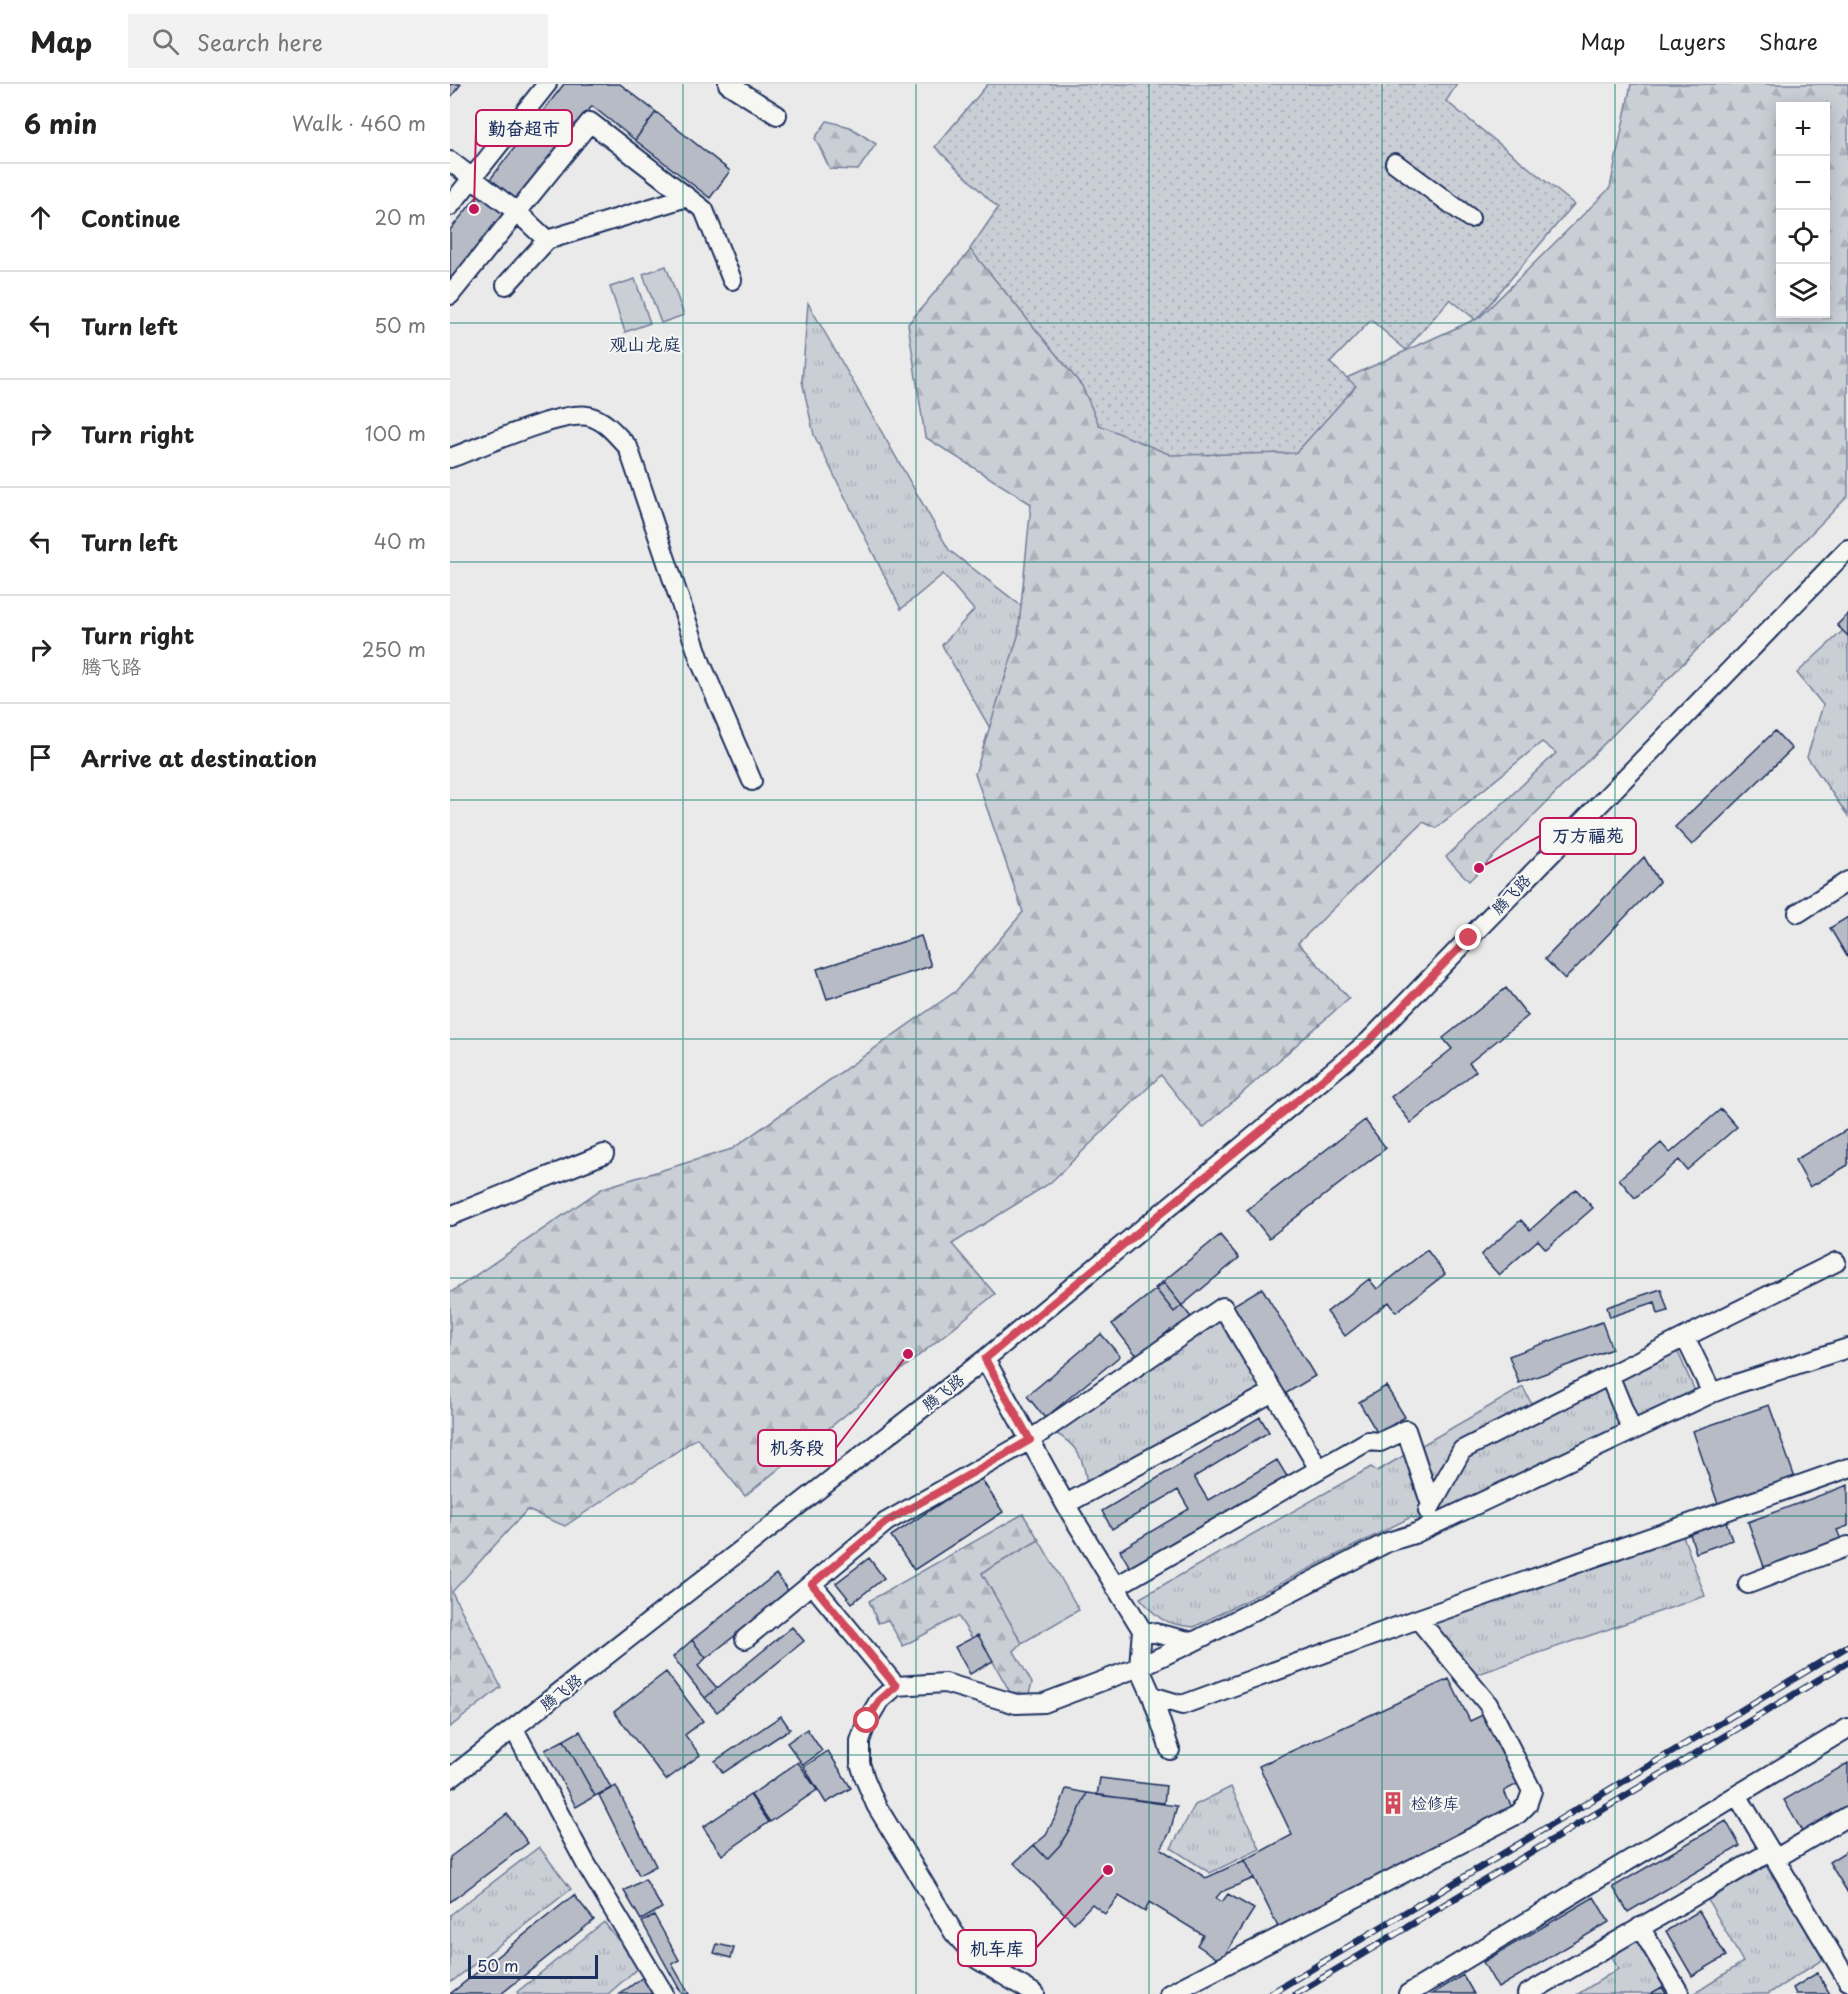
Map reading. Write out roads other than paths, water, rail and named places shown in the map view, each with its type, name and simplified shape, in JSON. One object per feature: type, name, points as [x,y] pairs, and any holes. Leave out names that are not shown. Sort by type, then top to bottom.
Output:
[{"type":"street","points":[[450,206],[547,84]]},
{"type":"street","points":[[728,84],[777,115]]},
{"type":"street","points":[[450,295],[590,122],[704,210],[732,280]]},
{"type":"street","points":[[450,161],[517,212],[547,240]]},
{"type":"street","points":[[1395,163],[1470,218]]},
{"type":"street","points":[[506,285],[547,240],[687,197]]},
{"type":"street","points":[[450,458],[557,419],[588,416],[607,425],[628,447],[701,663],[752,781]]},
{"type":"street","name":"腾飞路","points":[[450,1778],[985,1359],[1368,1042],[1848,549]]},
{"type":"street","points":[[1798,913],[1848,881]]},
{"type":"street","points":[[450,1216],[604,1154]]},
{"type":"street","points":[[1414,1534],[1462,1450],[1836,1262]]},
{"type":"street","points":[[745,1639],[886,1522],[1030,1440],[1223,1307],[1319,1469]]},
{"type":"street","points":[[1685,1337],[1712,1394]]},
{"type":"street","points":[[1035,1994],[977,1959],[954,1933],[876,1805],[860,1763],[860,1741],[867,1721],[879,1701],[896,1686],[945,1683],[1016,1704],[1044,1704],[1192,1642],[1388,1542],[1414,1534],[1712,1394],[1848,1348]]},
{"type":"street","points":[[985,1359],[1066,1504],[1142,1630],[1139,1666],[1152,1696],[1170,1750]]},
{"type":"street","points":[[1609,1375],[1632,1431]]},
{"type":"street","points":[[1066,1504],[1273,1392]]},
{"type":"street","points":[[1115,1587],[1368,1441],[1380,1442],[1406,1430],[1431,1505]]},
{"type":"street","points":[[1152,1696],[1182,1705],[1418,1619],[1848,1468]]},
{"type":"street","points":[[1748,1584],[1848,1546]]},
{"type":"street","points":[[812,1584],[896,1686]]},
{"type":"street","points":[[1169,1994],[1489,1830],[1518,1814],[1527,1805],[1532,1791],[1488,1704],[1418,1619]]},
{"type":"street","points":[[1142,1630],[1192,1642]]},
{"type":"street","points":[[1408,1994],[1848,1728]]},
{"type":"street","points":[[514,1729],[586,1864],[664,1994]]},
{"type":"street","points":[[1737,1795],[1848,1980]]},
{"type":"street","points":[[1527,1994],[1640,1926],[1848,1816]]},
{"type":"street","points":[[1640,1926],[1680,1994]]},
{"type":"railway","points":[[1270,1994],[1848,1646]]},
{"type":"railway","points":[[1296,1994],[1848,1662]]},
{"type":"place","name":"勤奋超市","points":[[474,209]]},
{"type":"place","name":"万方福苑","points":[[1479,868]]},
{"type":"place","name":"机务段","points":[[908,1354]]},
{"type":"place","name":"检修库","points":[[1393,1803]]},
{"type":"place","name":"机车库","points":[[1108,1870]]},
{"type":"district","name":"观山龙庭","points":[[645,345]]}]
